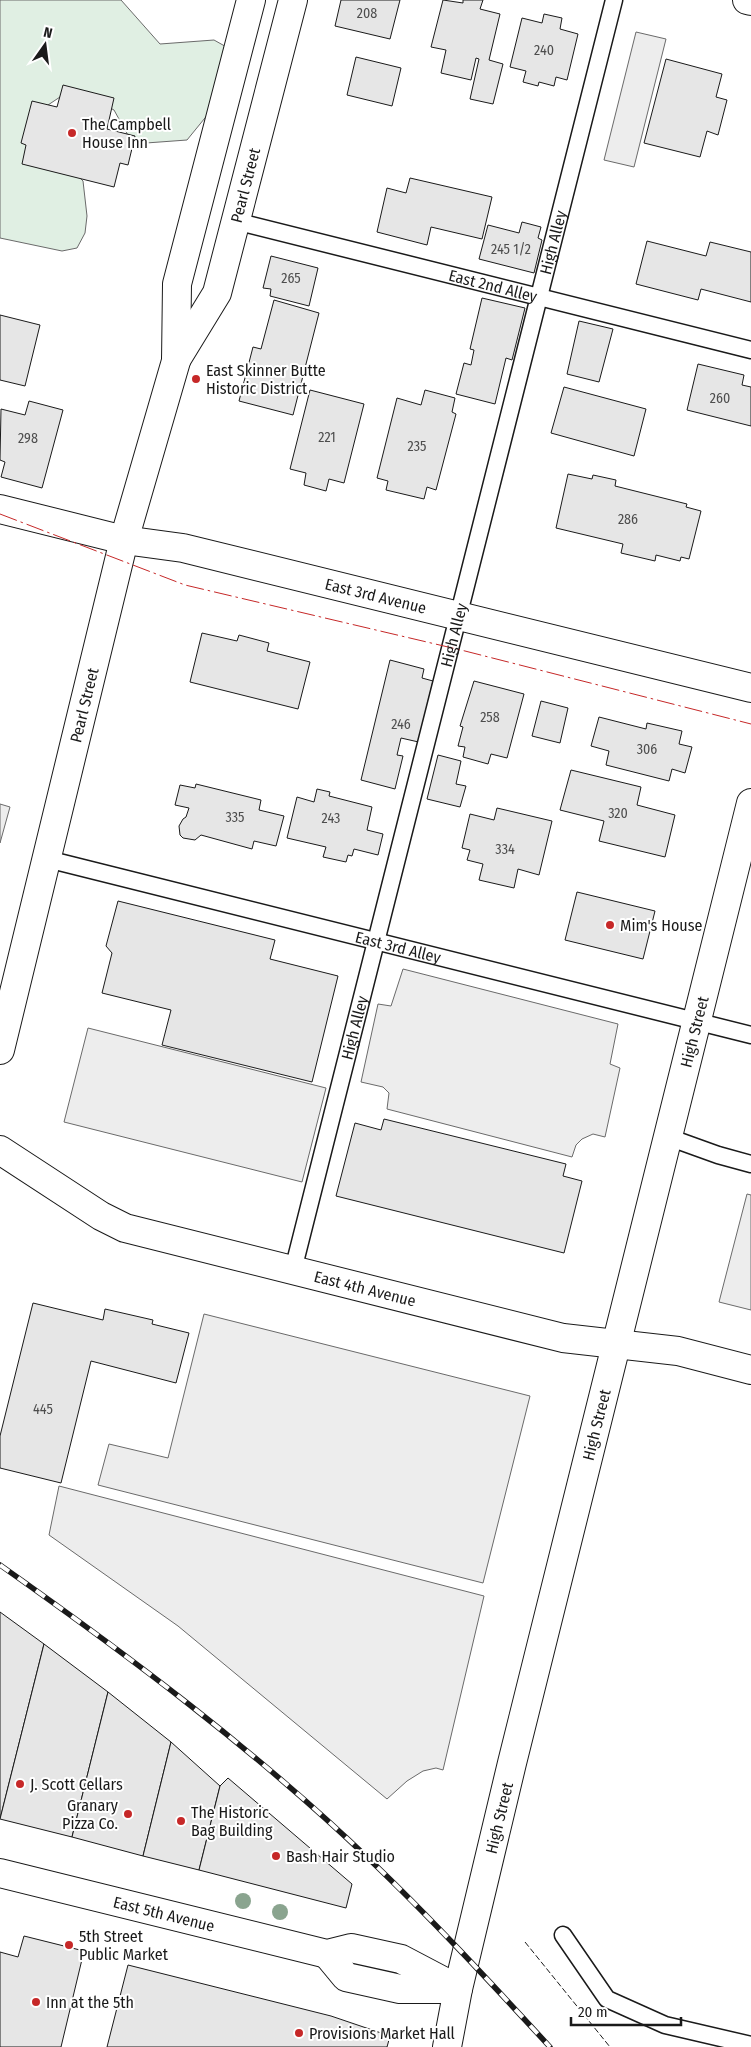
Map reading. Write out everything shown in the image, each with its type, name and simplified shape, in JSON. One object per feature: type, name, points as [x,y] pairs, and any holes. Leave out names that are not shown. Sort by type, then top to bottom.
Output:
[{"type":"street","name":"Pearl Street","points":[[176,361],[177,284],[251,0]]},
{"type":"street","name":"Pearl Street","points":[[0,1050],[124,540],[176,361],[217,293],[293,0]]},
{"type":"street","points":[[747,0],[751,1]]},
{"type":"street","name":"East 3rd Avenue","points":[[0,509],[124,540],[183,548],[751,688]]},
{"type":"street","name":"High Street","points":[[447,2047],[458,1989],[751,803]]},
{"type":"street","name":"East 4th Avenue","points":[[0,1150],[100,1216],[125,1228],[563,1338],[678,1351],[751,1370]]},
{"type":"street","name":"East 5th Avenue","points":[[0,1873],[327,1954],[346,1977],[400,1989],[458,1989]]},
{"type":"lane","name":"High Alley","points":[[293,1270],[614,0]]},
{"type":"lane","name":"East 2nd Alley","points":[[235,221],[751,350]]},
{"type":"lane","name":"East 3rd Alley","points":[[47,859],[751,1035]]},
{"type":"lane","points":[[668,1137],[718,1155],[751,1164]]},
{"type":"lane","points":[[563,1934],[607,1999],[665,2025],[751,2045]]},
{"type":"green space","points":[[0,0],[121,0],[160,44],[214,40],[230,49],[231,86],[187,140],[146,143],[130,139],[114,110],[97,101],[60,97],[45,107],[42,140],[83,181],[87,216],[85,233],[77,248],[62,251],[0,238]]},
{"type":"shaded area","points":[[636,32],[666,39],[634,167],[604,160]]},
{"type":"shaded area","points":[[0,804],[10,807],[0,843]]},
{"type":"shaded area","points":[[403,969],[618,1024],[610,1064],[620,1068],[605,1137],[593,1134],[582,1139],[576,1145],[572,1157],[387,1109],[389,1093],[383,1087],[361,1082],[378,1004],[391,1006]]},
{"type":"shaded area","points":[[88,1028],[326,1088],[302,1182],[64,1122]]},
{"type":"shaded area","points":[[747,1194],[751,1195],[751,1310],[719,1302]]},
{"type":"shaded area","points":[[204,1314],[530,1396],[483,1583],[98,1485],[109,1444],[168,1458]]},
{"type":"shaded area","points":[[59,1486],[484,1596],[443,1770],[436,1768],[423,1771],[407,1781],[387,1799],[178,1626],[49,1535]]},
{"type":"building","points":[[341,0],[400,0],[390,39],[335,26]]},
{"type":"building","points":[[443,0],[463,3],[463,0],[483,0],[480,9],[500,14],[489,60],[503,64],[493,104],[470,99],[479,59],[476,58],[471,80],[441,73],[446,50],[431,47]]},
{"type":"building","points":[[544,14],[562,18],[560,29],[578,34],[567,80],[556,77],[554,86],[539,82],[538,86],[523,82],[526,71],[510,67],[522,18],[542,23]]},
{"type":"building","points":[[356,57],[401,68],[392,106],[347,95]]},
{"type":"building","points":[[666,59],[722,74],[716,97],[727,100],[718,135],[707,131],[700,157],[644,143]]},
{"type":"building","name":"The Campbell House Inn","points":[[63,85],[114,98],[107,129],[135,136],[128,165],[120,163],[114,187],[22,164],[26,145],[21,143],[32,101],[57,107]]},
{"type":"building","points":[[410,178],[492,197],[482,239],[431,227],[427,245],[377,232],[387,188],[406,193]]},
{"type":"building","points":[[522,222],[541,227],[538,238],[542,240],[534,273],[479,259],[488,225],[519,233]]},
{"type":"building","points":[[647,241],[706,256],[710,242],[751,252],[751,302],[701,289],[698,300],[636,284]]},
{"type":"building","points":[[271,256],[318,268],[309,306],[270,296],[271,289],[263,288]]},
{"type":"building","points":[[482,298],[525,308],[512,360],[506,358],[495,404],[456,394],[464,363],[471,365],[474,350],[470,349]]},
{"type":"building","points":[[274,300],[319,313],[293,415],[239,401],[253,347],[261,349]]},
{"type":"building","points":[[0,315],[40,325],[25,386],[0,380]]},
{"type":"building","points":[[579,321],[613,329],[599,382],[567,374]]},
{"type":"building","points":[[698,364],[744,375],[742,385],[751,387],[751,426],[687,410]]},
{"type":"building","points":[[564,387],[646,409],[634,456],[551,433]]},
{"type":"building","points":[[310,390],[364,404],[344,483],[329,479],[326,491],[304,485],[306,473],[290,469]]},
{"type":"building","points":[[425,390],[455,398],[452,412],[456,414],[436,490],[427,487],[424,499],[386,490],[388,481],[377,478],[397,398],[421,405]]},
{"type":"building","points":[[29,401],[63,410],[42,488],[1,477],[5,462],[0,460],[1,409],[25,415]]},
{"type":"building","points":[[568,474],[592,479],[593,475],[616,480],[615,486],[687,504],[686,507],[701,511],[689,559],[681,557],[680,561],[656,555],[655,561],[621,553],[623,544],[556,528]]},
{"type":"building","points":[[202,633],[237,641],[239,635],[269,643],[267,651],[310,662],[298,709],[190,682]]},
{"type":"building","points":[[390,660],[424,669],[422,678],[433,681],[426,710],[430,711],[423,743],[401,738],[397,755],[403,756],[395,789],[361,780]]},
{"type":"building","points":[[474,681],[524,694],[507,758],[491,754],[488,764],[463,757],[465,747],[458,746],[463,727],[460,726]]},
{"type":"building","points":[[541,701],[568,708],[560,743],[532,736]]},
{"type":"building","points":[[599,717],[646,729],[647,723],[682,731],[679,744],[692,747],[685,773],[672,769],[669,781],[606,765],[609,751],[591,746]]},
{"type":"building","points":[[438,755],[461,761],[456,784],[466,786],[460,807],[427,799]]},
{"type":"building","points":[[571,770],[641,787],[637,805],[675,815],[665,857],[599,841],[604,821],[560,810]]},
{"type":"building","points":[[196,784],[261,800],[259,810],[284,816],[276,846],[254,841],[252,849],[201,835],[195,840],[183,838],[180,835],[179,826],[186,817],[189,808],[175,805],[180,785],[195,788]]},
{"type":"building","points":[[317,789],[330,792],[329,796],[372,807],[367,830],[383,834],[378,855],[354,849],[352,856],[348,855],[346,862],[323,857],[326,847],[287,838],[297,797],[314,802]]},
{"type":"building","points":[[497,808],[552,821],[539,875],[518,869],[514,888],[479,880],[483,864],[467,860],[470,850],[462,848],[470,814],[494,820]]},
{"type":"building","name":"Mim's House","points":[[577,892],[655,911],[643,959],[565,940]]},
{"type":"building","points":[[118,901],[275,940],[270,959],[338,976],[312,1082],[162,1045],[171,1010],[102,993],[112,953],[106,946]]},
{"type":"building","points":[[384,1119],[566,1164],[563,1176],[582,1181],[564,1253],[336,1196],[355,1123],[381,1130]]},
{"type":"building","points":[[33,1303],[103,1320],[105,1309],[153,1320],[152,1324],[189,1333],[176,1383],[91,1361],[61,1483],[0,1468],[0,1436]]},
{"type":"building","points":[[0,1612],[44,1644],[0,1819]]},
{"type":"building","points":[[44,1644],[108,1692],[72,1837],[0,1819]]},
{"type":"building","points":[[108,1692],[171,1742],[143,1856],[72,1837]]},
{"type":"building","name":"The Historic Bag Building","points":[[171,1742],[220,1786],[199,1870],[143,1856]]},
{"type":"building","points":[[228,1778],[352,1884],[346,1908],[199,1870],[220,1786]]},
{"type":"building","name":"Inn at the 5th","points":[[24,1936],[84,1951],[61,2047],[0,2047],[0,1952],[18,1957]]},
{"type":"building","points":[[128,1965],[331,2016],[390,2036],[387,2047],[107,2047]]},
{"type":"railway","points":[[0,1565],[190,1705],[326,1819],[416,1905],[550,2047]]},
{"type":"fence","points":[[525,1942],[610,2047]]},
{"type":"power","points":[[0,514],[185,585],[465,651],[751,724]]},
{"type":"place","name":"The Campbell House Inn","points":[[72,133]]},
{"type":"place","name":"East Skinner Butte Historic District","points":[[196,379]]},
{"type":"place","name":"Mim's House","points":[[610,925]]},
{"type":"place","name":"J. Scott Cellars","points":[[20,1784]]},
{"type":"place","name":"Granary Pizza Co.","points":[[128,1814]]},
{"type":"place","name":"The Historic Bag Building","points":[[181,1821]]},
{"type":"place","name":"Bash Hair Studio","points":[[276,1856]]},
{"type":"place","name":"5th Street Public Market","points":[[69,1945]]},
{"type":"place","name":"Inn at the 5th","points":[[36,2002]]},
{"type":"place","name":"Provisions Market Hall","points":[[299,2033]]}]
